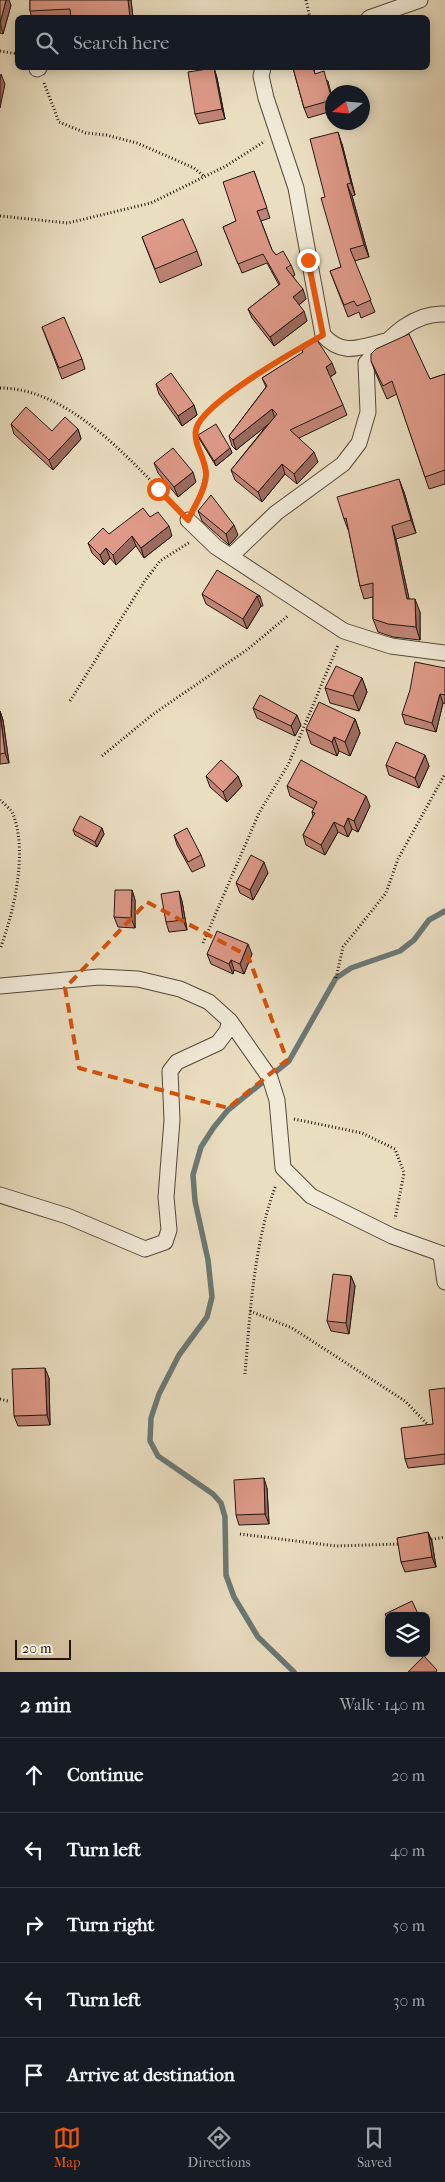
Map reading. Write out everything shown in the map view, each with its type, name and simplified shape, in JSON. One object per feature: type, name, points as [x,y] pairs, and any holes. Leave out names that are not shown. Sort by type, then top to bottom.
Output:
[{"type":"street","points":[[378,15],[420,0]]},
{"type":"street","points":[[262,70],[261,76],[276,134],[296,188],[323,335],[332,346],[348,350],[386,341]]},
{"type":"street","points":[[231,556],[276,513],[342,464],[359,443],[368,412],[366,363],[386,341],[414,319],[445,314]]},
{"type":"street","points":[[188,520],[202,535],[231,556],[344,631],[391,646],[445,653]]},
{"type":"street","points":[[0,986],[99,977],[138,979],[180,989],[209,1002],[230,1021],[270,1078],[277,1100],[276,1115],[283,1168],[311,1196],[392,1236],[443,1255],[445,1282]]},
{"type":"street","points":[[0,1195],[67,1216],[145,1249],[165,1242],[169,1230],[166,1197],[172,1120],[170,1071],[177,1062],[218,1043],[227,1031],[230,1021]]},
{"type":"path","points":[[306,0],[309,15]]},
{"type":"path","points":[[0,52],[15,54]]},
{"type":"path","points":[[39,70],[59,122],[86,133],[106,135],[137,142],[194,168],[205,177]]},
{"type":"path","points":[[0,216],[68,223],[151,202],[226,166],[251,148],[276,134]]},
{"type":"path","points":[[0,388],[44,398],[83,418],[114,444],[188,520],[202,491],[206,475],[196,440],[196,429],[201,420],[228,394],[323,335]]},
{"type":"path","points":[[70,701],[144,582],[160,562],[202,535]]},
{"type":"path","points":[[102,756],[152,715],[248,649],[301,604]]},
{"type":"path","points":[[203,943],[259,813],[289,763],[344,631]]},
{"type":"path","points":[[336,978],[343,947],[386,893],[398,859],[445,774]]},
{"type":"path","points":[[0,800],[13,813],[19,845],[15,901],[0,949]]},
{"type":"path","points":[[276,1115],[362,1133],[395,1149],[404,1173],[392,1236]]},
{"type":"path","points":[[245,1374],[250,1311],[267,1208],[283,1168]]},
{"type":"path","points":[[250,1311],[292,1328],[406,1401],[434,1430]]},
{"type":"path","points":[[0,1399],[8,1400]]},
{"type":"path","points":[[240,1534],[336,1546],[405,1544]]},
{"type":"path","points":[[421,1541],[445,1537]]},
{"type":"highlighted area","points":[[147,902],[248,956],[287,1060],[228,1108],[79,1068],[65,988]]},
{"type":"building","points":[[0,0],[6,0],[0,23]]},
{"type":"building","points":[[30,0],[128,0],[130,15],[71,15],[70,9],[30,11]]},
{"type":"building","points":[[214,70],[222,109],[195,114],[188,72]]},
{"type":"building","points":[[294,70],[314,70],[315,74],[324,71],[328,85],[325,85],[325,102],[304,108]]},
{"type":"building","points":[[338,132],[351,183],[347,184],[364,245],[350,249],[371,300],[357,306],[354,301],[344,305],[330,271],[341,267],[321,198],[325,197],[310,139]]},
{"type":"building","points":[[254,171],[267,208],[257,211],[272,250],[276,255],[283,251],[291,265],[286,268],[303,289],[293,297],[304,311],[270,337],[248,309],[280,284],[263,254],[238,264],[223,227],[236,221],[223,182]]},
{"type":"building","points":[[183,219],[197,251],[155,269],[142,237]]},
{"type":"building","points":[[64,317],[82,359],[59,368],[42,327]]},
{"type":"building","points":[[409,334],[430,379],[445,374],[445,470],[425,477],[392,381],[383,386],[371,361],[371,354],[376,349]]},
{"type":"building","points":[[317,340],[332,363],[326,367],[343,405],[290,430],[314,452],[294,474],[282,464],[258,492],[231,470],[277,414],[272,409],[233,440],[229,436],[267,386],[262,378],[303,352],[302,350]]},
{"type":"building","points":[[171,373],[194,405],[178,416],[156,384]]},
{"type":"building","points":[[26,407],[52,431],[65,417],[78,429],[49,460],[11,424]]},
{"type":"building","points":[[216,424],[230,448],[214,461],[198,435]]},
{"type":"building","points":[[173,448],[193,472],[174,487],[154,463]]},
{"type":"building","points":[[399,479],[411,520],[392,526],[407,599],[415,599],[416,627],[388,624],[373,619],[373,583],[360,586],[346,518],[344,519],[337,497]]},
{"type":"building","points":[[211,495],[234,525],[226,534],[198,511]]},
{"type":"building","points":[[143,508],[150,517],[158,512],[169,526],[141,548],[132,536],[113,555],[106,548],[100,555],[88,543],[103,528],[109,534]]},
{"type":"building","points":[[217,570],[260,596],[257,596],[243,619],[202,594]]},
{"type":"building","points":[[415,662],[445,668],[445,695],[440,694],[432,723],[402,714],[410,690]]},
{"type":"building","points":[[336,666],[362,678],[353,696],[325,688]]},
{"type":"building","points":[[260,695],[297,715],[291,726],[253,708]]},
{"type":"building","points":[[319,702],[355,719],[345,742],[334,737],[332,742],[306,729]]},
{"type":"building","points":[[0,713],[5,753],[0,754]]},
{"type":"building","points":[[396,742],[425,755],[415,778],[386,765]]},
{"type":"building","points":[[221,760],[238,776],[223,792],[206,776]]},
{"type":"building","points":[[301,760],[366,796],[354,821],[348,818],[344,827],[334,822],[321,845],[303,835],[315,813],[312,812],[317,802],[287,786]]},
{"type":"building","points":[[80,816],[102,828],[95,842],[73,830]]},
{"type":"building","points":[[187,828],[201,855],[188,862],[174,835]]},
{"type":"building","points":[[251,855],[264,862],[250,890],[236,883]]},
{"type":"building","points":[[115,890],[132,890],[131,918],[114,917]]},
{"type":"building","points":[[179,891],[183,920],[166,922],[161,894]]},
{"type":"building","points":[[217,931],[248,944],[240,964],[231,960],[229,964],[207,954]]},
{"type":"building","points":[[333,1274],[351,1276],[346,1323],[327,1321]]},
{"type":"building","points":[[45,1368],[47,1415],[14,1416],[12,1369]]},
{"type":"building","points":[[445,1388],[445,1454],[405,1459],[401,1428],[433,1424],[429,1390]]},
{"type":"building","points":[[264,1478],[265,1514],[236,1515],[234,1480]]},
{"type":"building","points":[[428,1532],[432,1557],[401,1562],[397,1538]]},
{"type":"building","points":[[412,1601],[417,1612],[389,1612]]},
{"type":"building","points":[[423,1657],[437,1670],[436,1672],[408,1672]]},
{"type":"waterway","points":[[294,1672],[258,1637],[234,1597],[226,1575],[225,1517],[221,1503],[213,1494],[158,1456],[150,1441],[151,1418],[159,1394],[179,1355],[207,1317],[212,1297],[208,1260],[195,1201],[193,1175],[201,1147],[214,1127],[228,1110],[289,1061],[336,978],[351,968],[400,951],[414,940],[429,920],[445,911]]},
{"type":"route","points":[[158,489],[188,520],[202,491],[206,475],[196,440],[196,429],[201,420],[228,394],[323,335],[308,260]]}]
